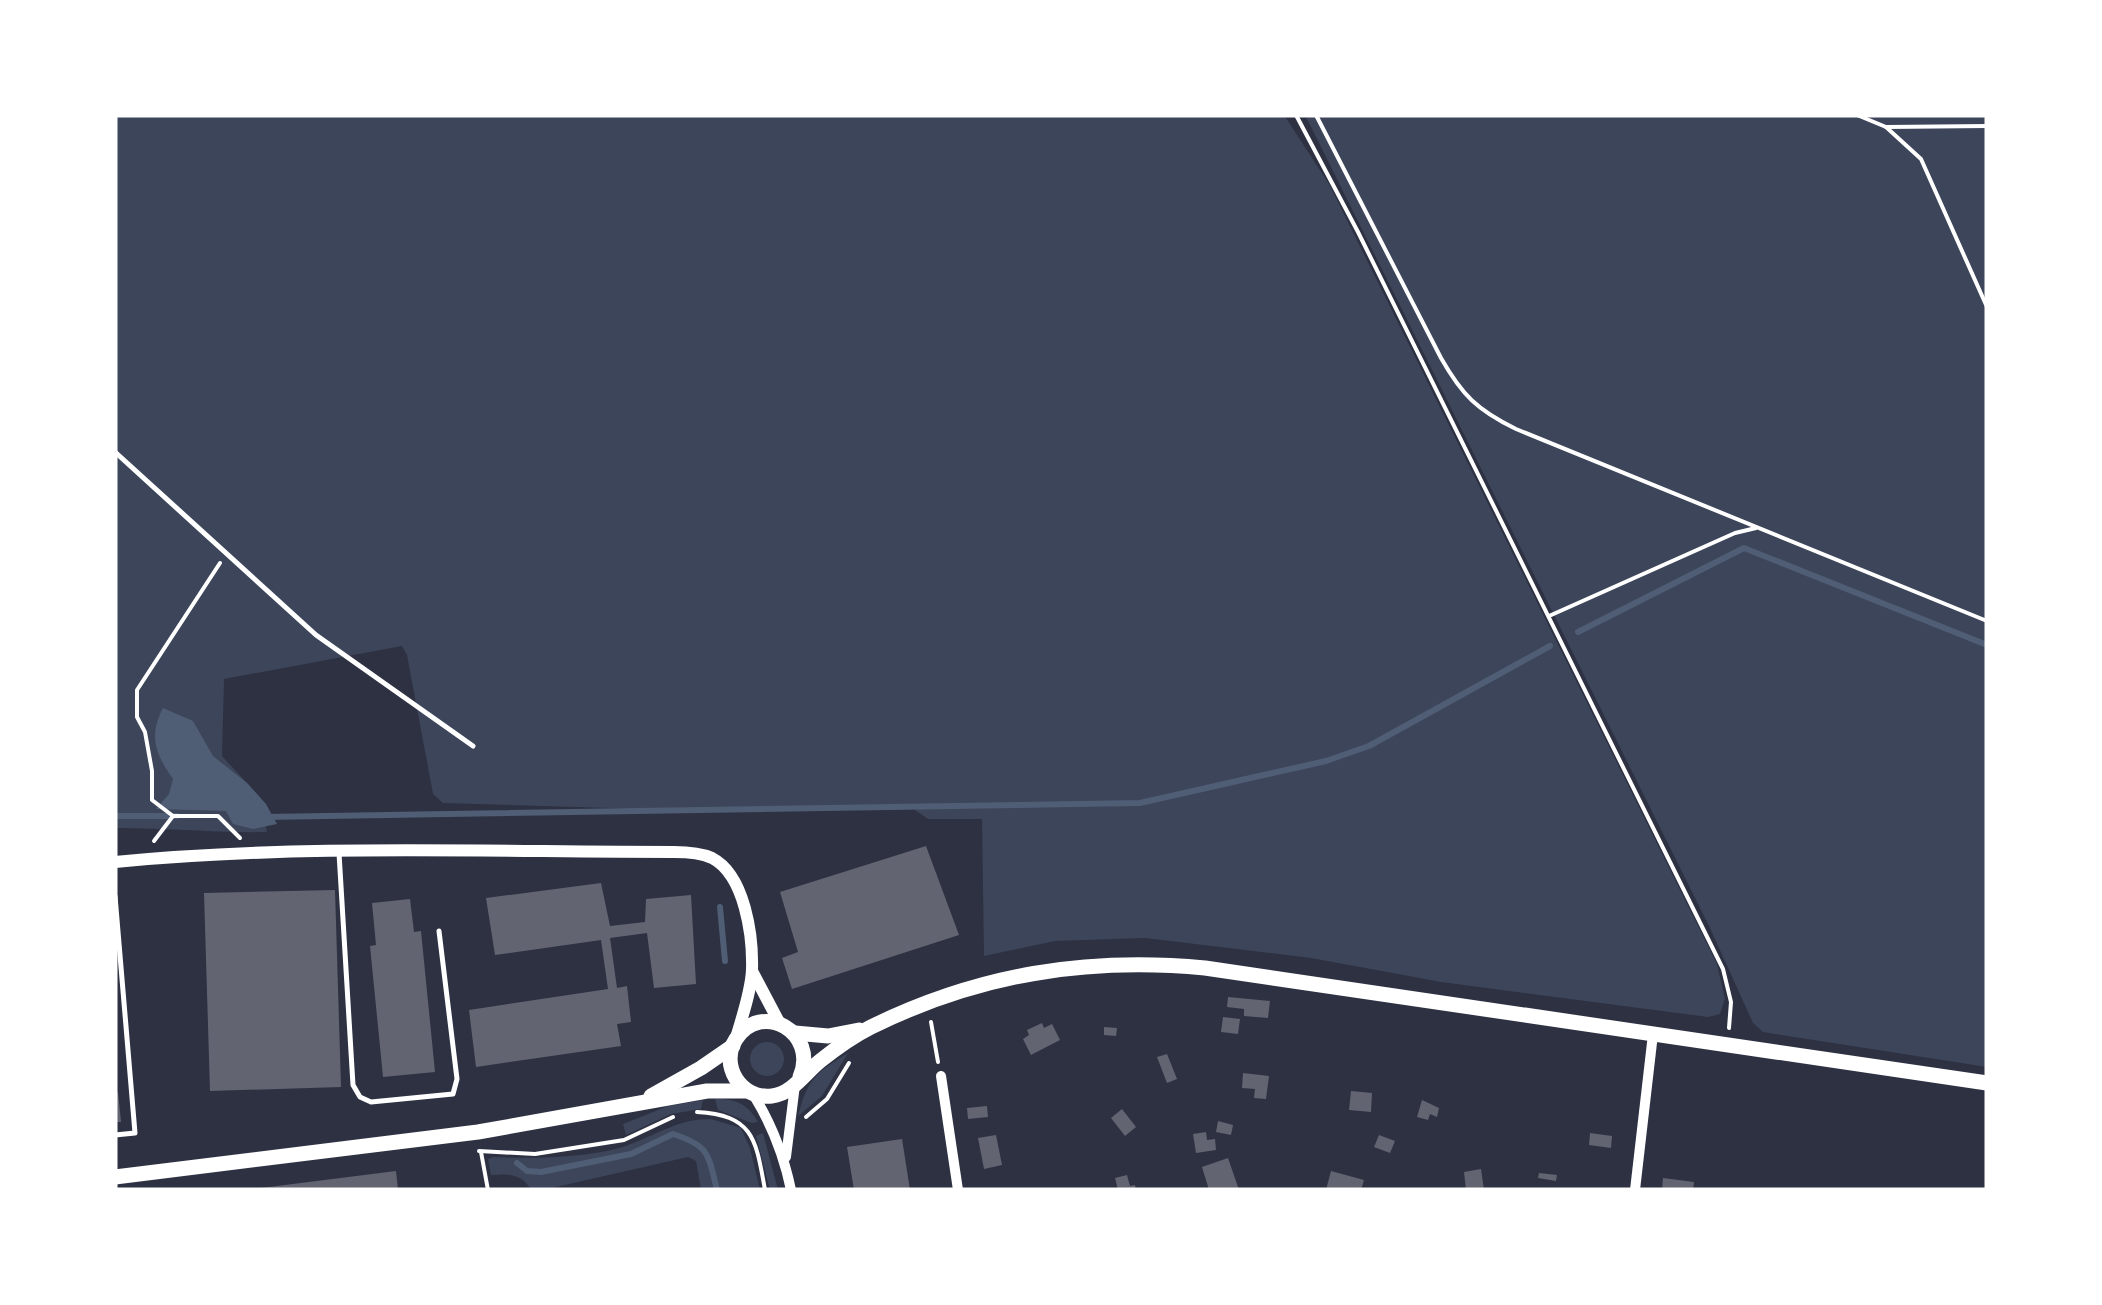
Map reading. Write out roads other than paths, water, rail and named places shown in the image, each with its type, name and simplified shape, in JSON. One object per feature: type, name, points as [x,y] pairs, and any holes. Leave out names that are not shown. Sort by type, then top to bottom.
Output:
[{"type":"main road","points":[[638,1102],[702,1068],[755,1024],[828,1036],[868,1028],[942,999],[1025,975],[1080,965],[1132,962],[1205,968],[1987,1084]]},
{"type":"main road","points":[[115,1177],[478,1132],[707,1091],[776,1096],[868,1028]]},
{"type":"main road","points":[[787,1029],[804,1054],[798,1081]]},
{"type":"main road","points":[[734,1042],[730,1060],[733,1074],[750,1092]]},
{"type":"street","points":[[115,862],[214,854],[338,853],[674,852],[710,858],[729,870],[740,890],[752,971],[734,1042]]},
{"type":"street","points":[[752,971],[787,1029]]},
{"type":"street","points":[[1636,1190],[1653,1034]]},
{"type":"street","points":[[940,1076],[958,1190]]},
{"type":"street","points":[[791,1190],[786,1163],[788,1123],[798,1081]]},
{"type":"street","points":[[750,1092],[786,1163]]},
{"type":"lane","points":[[115,452],[316,635],[472,746]]},
{"type":"lane","points":[[338,853],[353,1085],[360,1097],[371,1102],[453,1094],[457,1080],[438,932]]},
{"type":"lane","points":[[115,896],[134,1133],[115,1135]]},
{"type":"waterway","points":[[1578,632],[1744,548],[1987,645]]},
{"type":"waterway","points":[[264,817],[1140,803],[1326,761],[1369,746],[1550,646]]},
{"type":"waterway","points":[[115,816],[177,816]]},
{"type":"waterway","points":[[720,907],[725,961]]},
{"type":"waterway","points":[[517,1163],[527,1171],[541,1172],[631,1154],[673,1134],[706,1153],[717,1190]]}]
